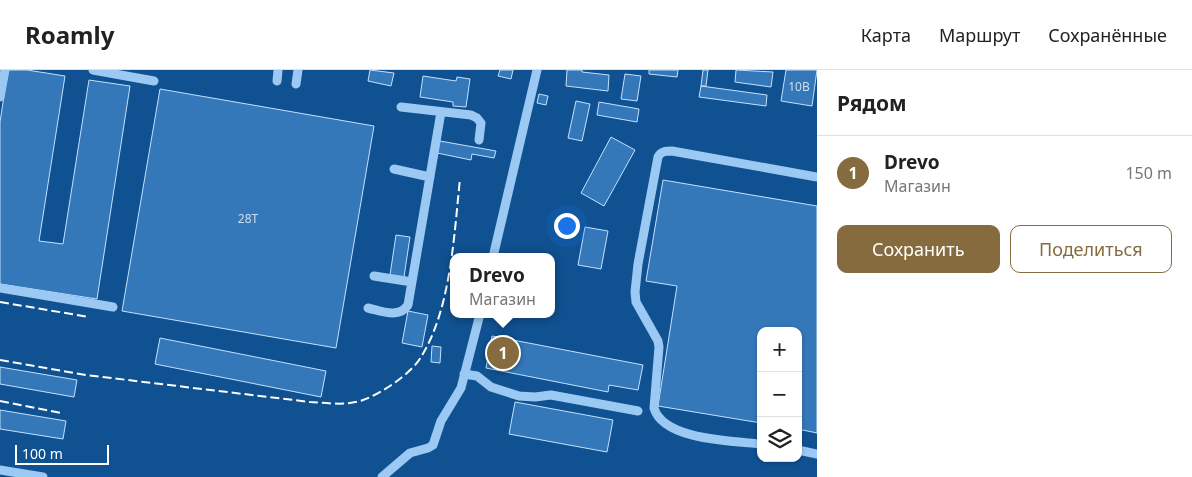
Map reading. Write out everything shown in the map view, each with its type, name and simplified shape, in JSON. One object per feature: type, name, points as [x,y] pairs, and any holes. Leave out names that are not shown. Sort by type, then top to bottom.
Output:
[{"type":"lane","points":[[0,97],[5,70]]},
{"type":"lane","points":[[93,70],[154,81]]},
{"type":"lane","points":[[277,81],[278,70]]},
{"type":"lane","points":[[296,84],[298,70]]},
{"type":"lane","points":[[494,253],[538,70]]},
{"type":"lane","points":[[401,107],[471,115],[481,123],[479,140]]},
{"type":"lane","points":[[368,308],[395,313],[402,312],[408,305],[441,112]]},
{"type":"lane","points":[[757,443],[687,434],[664,424],[656,414],[654,408],[654,389],[659,347],[636,302],[635,292],[638,264],[658,157],[664,151],[672,150],[817,177]]},
{"type":"lane","points":[[394,169],[430,177]]},
{"type":"lane","points":[[374,276],[412,282]]},
{"type":"lane","points":[[0,288],[113,307]]},
{"type":"lane","points":[[382,477],[410,453],[433,445],[447,408],[461,388],[479,318]]},
{"type":"lane","points":[[464,374],[477,376],[491,387],[519,396],[551,395],[638,411]]},
{"type":"lane","points":[[802,451],[817,454]]},
{"type":"lane","points":[[0,470],[43,477]]},
{"type":"building","points":[[8,70],[27,70],[65,76],[39,241],[63,244],[89,80],[130,86],[97,299],[0,284],[0,122]]},
{"type":"building","points":[[370,70],[394,73],[391,86],[368,81]]},
{"type":"building","points":[[500,70],[513,70],[511,79],[498,76]]},
{"type":"building","points":[[567,70],[582,70],[582,72],[609,75],[608,91],[566,86]]},
{"type":"building","points":[[649,70],[678,70],[677,77],[649,74]]},
{"type":"building","points":[[703,70],[708,70],[706,86],[701,86]]},
{"type":"building","points":[[736,70],[773,72],[771,87],[735,82]]},
{"type":"building","points":[[786,70],[817,70],[812,106],[781,101]]},
{"type":"building","points":[[625,74],[641,76],[637,101],[621,99]]},
{"type":"building","points":[[423,76],[456,81],[457,77],[470,79],[466,107],[453,106],[453,102],[420,97]]},
{"type":"building","points":[[701,86],[767,95],[766,106],[699,97]]},
{"type":"building","points":[[160,89],[374,126],[336,348],[122,311]]},
{"type":"building","points":[[539,94],[548,96],[546,105],[537,103]]},
{"type":"building","points":[[576,101],[590,104],[582,141],[568,138]]},
{"type":"building","points":[[599,102],[639,109],[637,122],[597,115]]},
{"type":"building","points":[[611,137],[635,150],[604,206],[581,193]]},
{"type":"building","points":[[440,141],[496,151],[494,158],[472,154],[471,160],[437,153]]},
{"type":"building","points":[[663,180],[817,206],[817,433],[802,430],[802,327],[757,327],[757,422],[658,406],[677,286],[646,281]]},
{"type":"building","points":[[585,227],[608,231],[601,269],[578,265]]},
{"type":"building","points":[[396,235],[410,237],[404,277],[390,275]]},
{"type":"building","points":[[408,311],[428,315],[422,347],[402,343]]},
{"type":"building","points":[[492,336],[643,365],[638,390],[609,385],[608,392],[486,368]]},
{"type":"building","points":[[160,338],[326,371],[321,397],[155,364]]},
{"type":"building","points":[[432,346],[441,347],[440,363],[431,362]]},
{"type":"building","points":[[0,367],[77,380],[74,397],[0,384]]},
{"type":"building","points":[[515,402],[613,420],[607,452],[509,434]]},
{"type":"building","points":[[0,410],[66,421],[63,439],[0,429]]},
{"type":"railway","points":[[452,253],[460,179]]},
{"type":"railway","points":[[0,360],[86,375],[310,402],[344,404],[357,402],[387,388],[411,370],[417,363],[431,338],[439,317],[450,271]]},
{"type":"railway","points":[[0,302],[89,317]]},
{"type":"railway","points":[[0,401],[61,413]]},
{"type":"place","name":"Drevo","points":[[503,353]]}]
